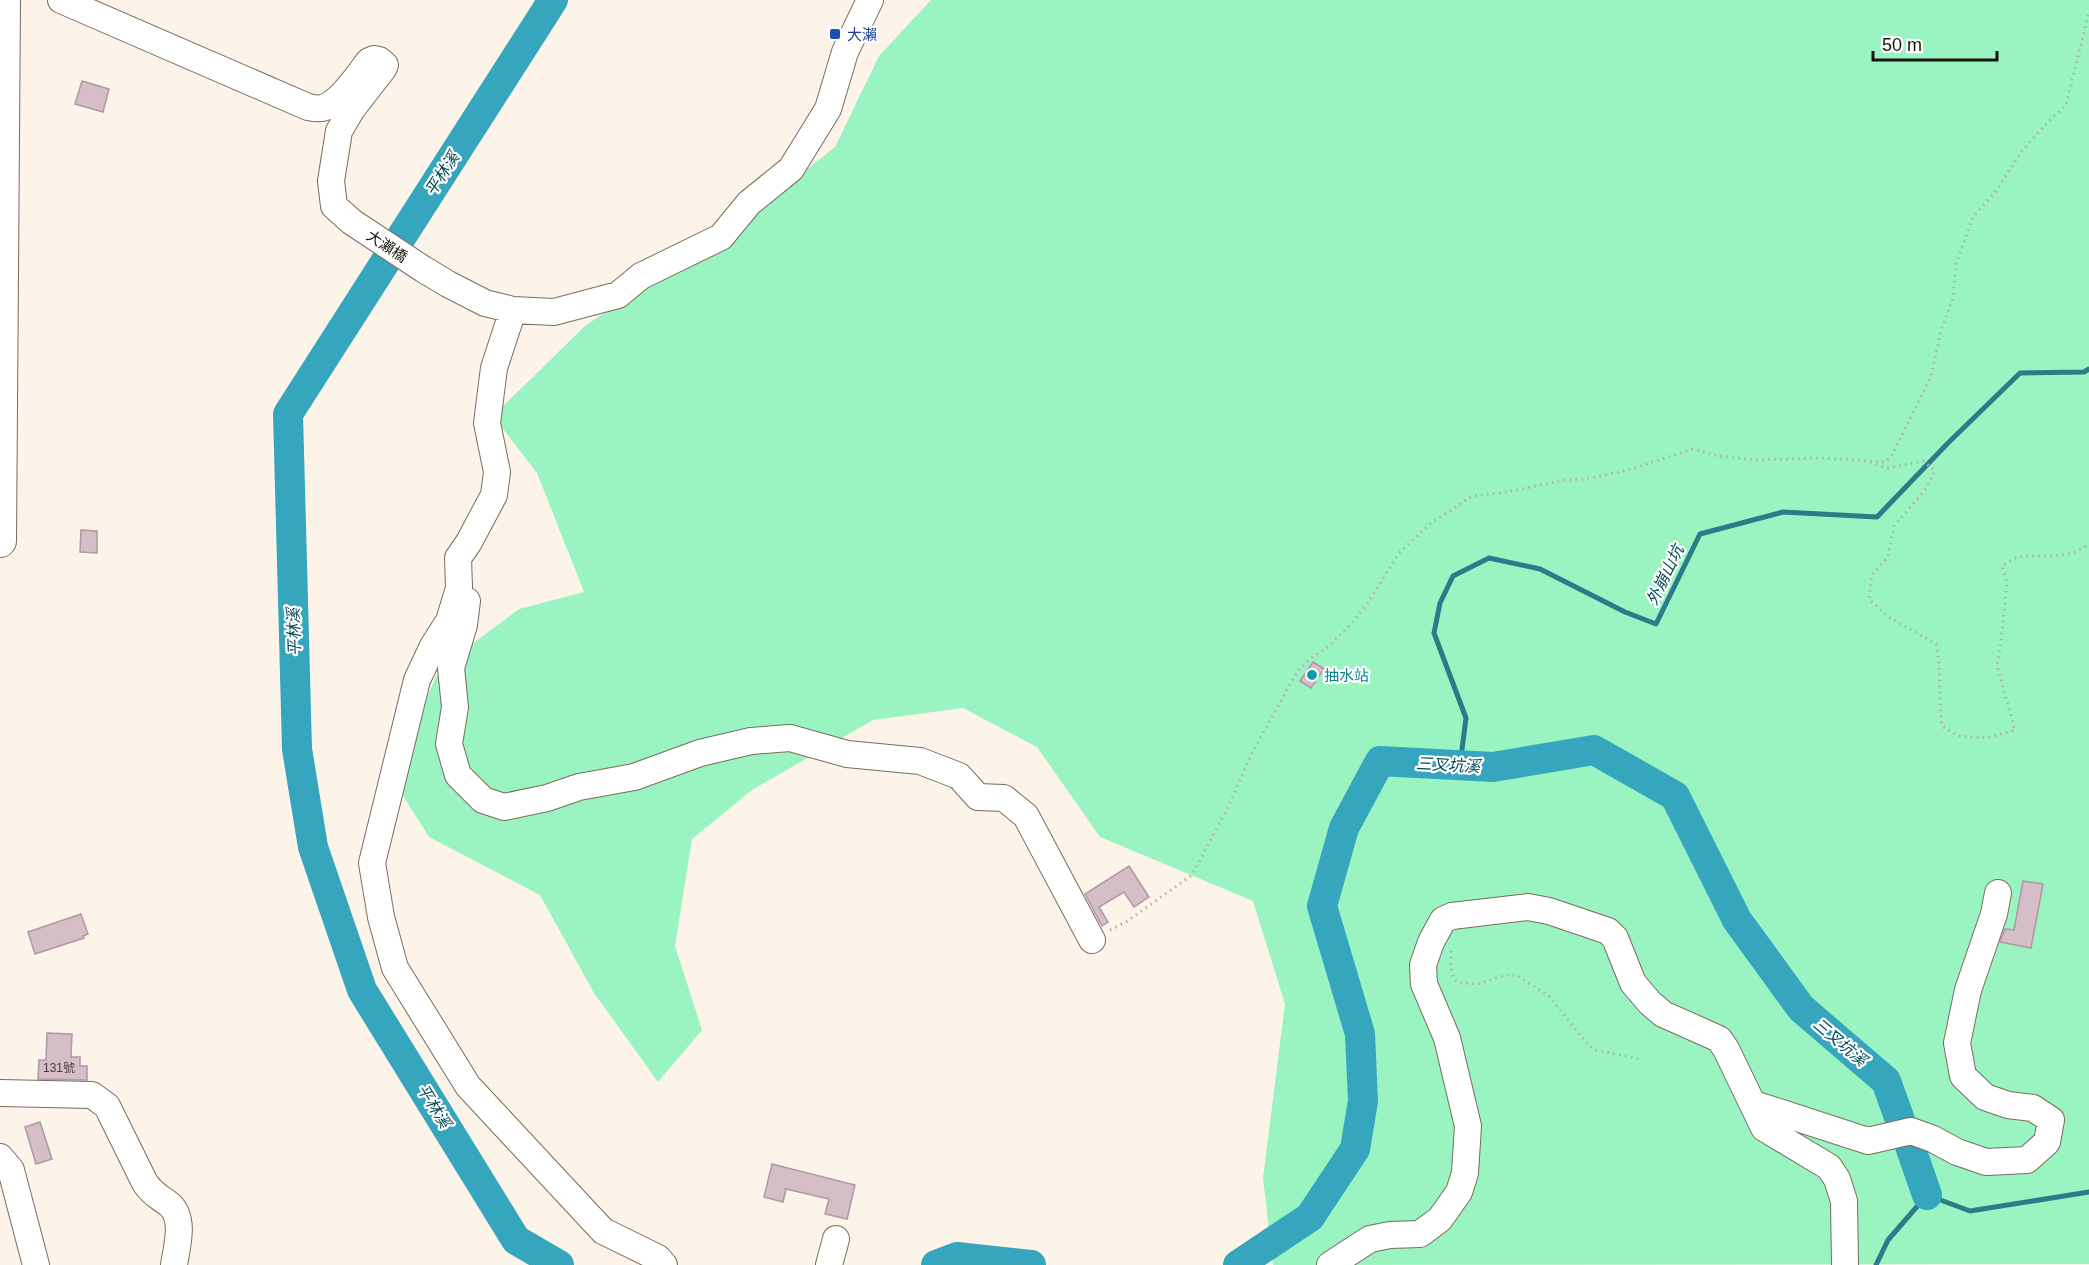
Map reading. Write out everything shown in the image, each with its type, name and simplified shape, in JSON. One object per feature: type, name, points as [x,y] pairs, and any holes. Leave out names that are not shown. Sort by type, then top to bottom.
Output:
[{"type":"main road","points":[[0,541],[4,0]]},
{"type":"street","name":"大瀨橋","points":[[61,0],[308,107],[320,109],[330,105],[347,89],[369,61],[374,59],[383,62],[385,65],[383,69],[352,109],[339,131],[331,181],[334,206],[352,222],[423,269],[448,285],[484,303],[513,310],[554,312],[618,296],[641,276],[721,237],[749,203],[790,169],[828,109],[845,52],[870,0]]},
{"type":"street","points":[[513,310],[494,368],[487,423],[496,472],[494,495],[458,558],[459,588],[448,621],[417,680],[372,863],[381,917],[395,968],[468,1086],[603,1231],[658,1258],[664,1265]]},
{"type":"street","points":[[459,588],[467,602],[464,625],[451,668],[455,707],[449,744],[458,775],[483,800],[504,807],[547,798],[579,787],[634,777],[700,753],[751,741],[790,738],[847,754],[920,761],[958,776],[978,797],[1004,798],[1026,816],[1092,940]]},
{"type":"street","points":[[1754,1104],[1868,1141],[1911,1131],[1933,1139],[1957,1152],[1986,1162],[2027,1160],[2047,1142],[2051,1120],[2033,1108],[2008,1105],[1985,1097],[1963,1076],[1957,1043],[1968,990],[1994,914],[1998,893]]},
{"type":"street","points":[[1330,1265],[1370,1239],[1390,1235],[1420,1234],[1440,1219],[1459,1192],[1465,1173],[1468,1126],[1447,1038],[1424,984],[1423,965],[1431,942],[1443,920],[1452,916],[1528,906],[1608,931],[1615,938],[1633,982],[1650,1003],[1663,1014],[1719,1039],[1754,1104],[1764,1128],[1829,1167],[1836,1179],[1844,1202],[1845,1265]]},
{"type":"street","points":[[0,1093],[92,1095],[107,1106],[145,1183],[153,1194],[171,1206],[178,1218],[174,1265]]},
{"type":"street","points":[[0,1157],[11,1170],[36,1265]]},
{"type":"street","points":[[829,1265],[836,1239]]},
{"type":"path","points":[[1092,940],[1126,922],[1192,875],[1227,809],[1252,753],[1297,672],[1310,659],[1329,646],[1351,624],[1367,604],[1399,553],[1430,524],[1472,496],[1507,492],[1559,481],[1591,478],[1628,470],[1693,449],[1718,456],[1753,460],[1821,458],[1885,462],[1895,448],[1931,377],[1941,330],[1953,298],[1956,264],[1973,217],[1996,191],[2022,151],[2066,105],[2089,12]]},
{"type":"path","points":[[1864,461],[1888,468],[1923,461],[1935,471],[1925,490],[1894,526],[1888,557],[1872,575],[1869,599],[1887,616],[1936,644],[1941,667],[1942,726],[1958,736],[1987,738],[2015,730],[1997,665],[2007,582],[2002,566],[2017,558],[2075,553],[2089,544]]},
{"type":"path","points":[[1452,916],[1451,968],[1454,978],[1459,983],[1477,984],[1506,975],[1516,975],[1549,996],[1588,1045],[1596,1050],[1639,1059]]},
{"type":"green space","points":[[931,0],[2089,0],[2089,1264],[1273,1265],[1263,1178],[1285,1004],[1253,901],[1100,837],[1037,747],[963,708],[873,720],[752,790],[692,839],[675,946],[702,1030],[658,1082],[594,993],[540,895],[429,837],[391,777],[440,668],[519,609],[584,592],[537,473],[493,416],[586,325],[731,230],[835,147],[879,56]]},
{"type":"building","points":[[82,81],[109,89],[103,112],[75,104]]},
{"type":"building","points":[[81,530],[97,531],[97,553],[80,552]]},
{"type":"building","name":"抽水站","points":[[1313,662],[1324,669],[1311,688],[1300,681]]},
{"type":"building","points":[[1129,866],[1149,897],[1134,907],[1124,892],[1099,907],[1108,922],[1102,926],[1085,894]]},
{"type":"building","points":[[2023,881],[2043,884],[2031,948],[2000,942],[2005,929],[2014,930]]},
{"type":"building","points":[[81,914],[88,934],[83,936],[84,938],[35,954],[28,932]]},
{"type":"building","points":[[47,1033],[72,1034],[71,1057],[80,1057],[80,1066],[87,1066],[87,1080],[38,1079],[39,1060],[46,1060]]},
{"type":"building","points":[[40,1122],[52,1159],[36,1164],[25,1127]]},
{"type":"building","points":[[772,1164],[855,1185],[847,1219],[825,1214],[829,1199],[786,1189],[783,1202],[764,1197]]},
{"type":"waterway","name":"平林溪","points":[[553,0],[288,414],[297,749],[313,847],[362,990],[516,1240],[559,1265]]},
{"type":"waterway","name":"外崩山坑","points":[[1460,765],[1466,718],[1434,633],[1440,603],[1453,576],[1489,558],[1540,569],[1625,612],[1656,624],[1700,534],[1783,512],[1877,517],[2020,373],[2084,372],[2089,369]]},
{"type":"waterway","name":"三叉坑溪","points":[[1238,1265],[1310,1217],[1355,1149],[1363,1101],[1360,1034],[1322,906],[1344,828],[1380,761],[1493,767],[1594,750],[1675,796],[1737,920],[1801,1008],[1886,1081],[1900,1120]]},
{"type":"waterway","name":"三叉坑溪","points":[[1910,1146],[1927,1195]]},
{"type":"waterway","name":"三叉坑溪","points":[[1876,1265],[1888,1240],[1927,1195],[1970,1211],[2089,1192]]},
{"type":"waterway","name":"三叉坑溪","points":[[936,1265],[957,1257],[1031,1265]]},
{"type":"place","name":"大瀨","points":[[835,34]]},
{"type":"place","name":"抽水站","points":[[1312,675]]}]
